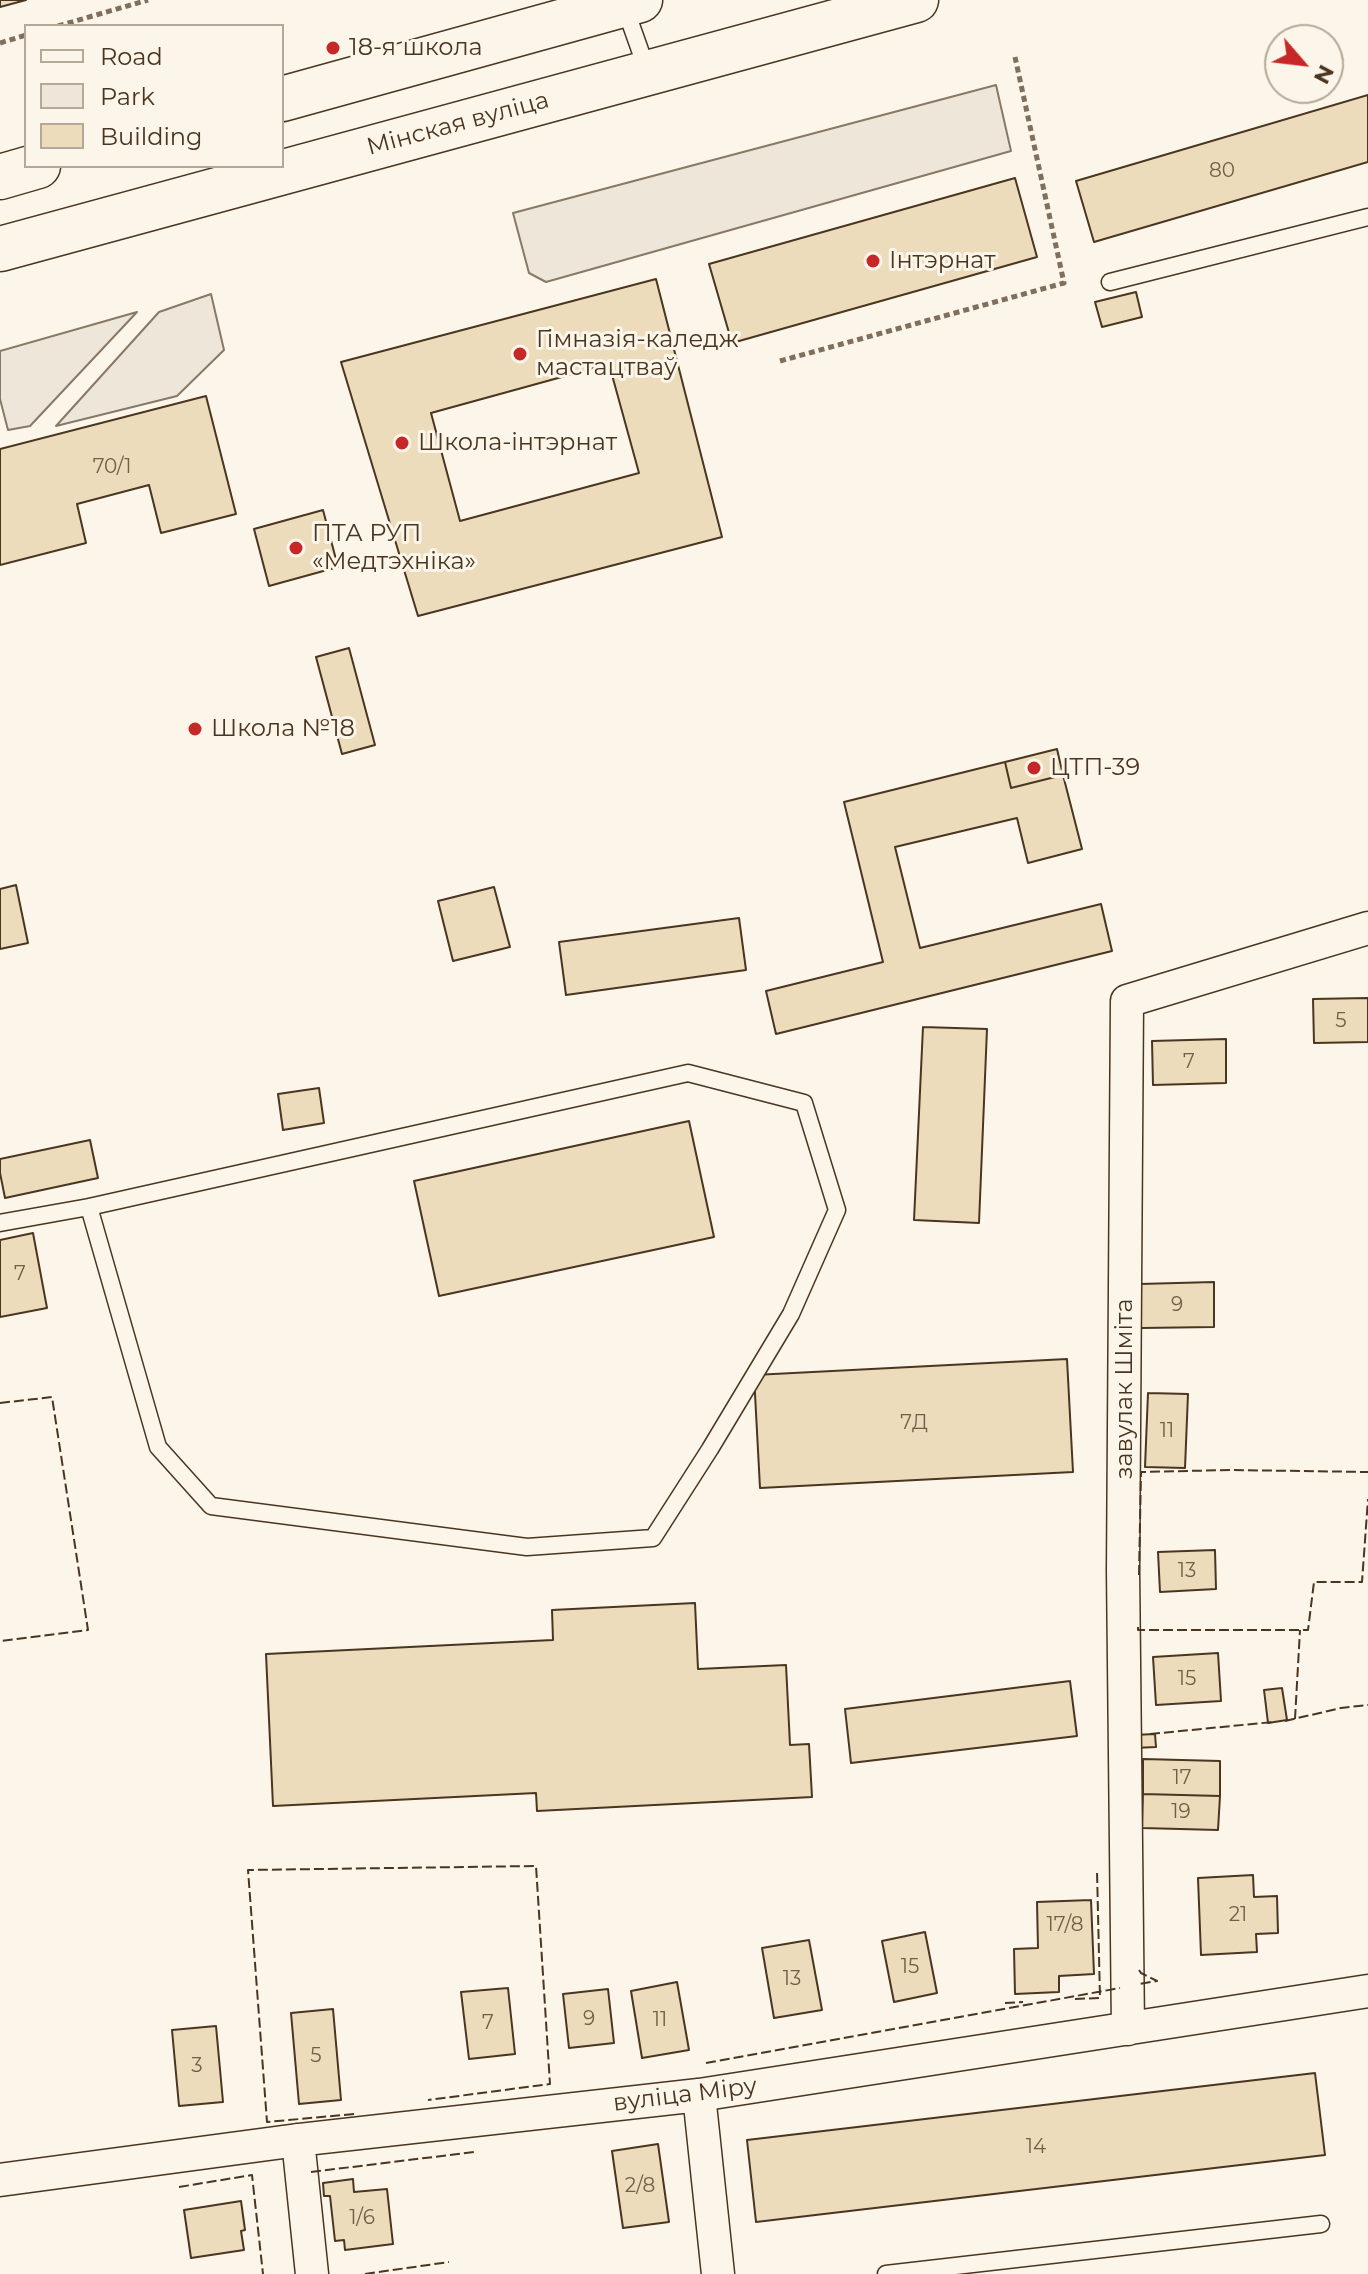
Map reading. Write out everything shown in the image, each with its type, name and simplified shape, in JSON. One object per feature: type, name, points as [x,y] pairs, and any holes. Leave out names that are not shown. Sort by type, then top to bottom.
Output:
[{"type":"main road","name":"Мінская вуліца","points":[[0,249],[916,0]]},
{"type":"main road","points":[[284,98],[629,1]]},
{"type":"main road","points":[[0,177],[31,168]]},
{"type":"street","name":"завулак Шміта","points":[[1128,2029],[1123,1570],[1127,1001],[1368,928]]},
{"type":"street","name":"вуліца Міру","points":[[0,2180],[298,2140],[699,2095],[1368,1991]]},
{"type":"street","points":[[699,2095],[718,2274]]},
{"type":"street","points":[[298,2140],[312,2274]]},
{"type":"lane","points":[[629,1],[648,72]]},
{"type":"lane","points":[[1110,282],[1368,217]]},
{"type":"lane","points":[[0,1223],[89,1207],[688,1073],[804,1103],[837,1210],[791,1314],[653,1538],[527,1547],[211,1506],[158,1447],[89,1207]]},
{"type":"lane","points":[[886,2274],[1321,2224]]},
{"type":"path","points":[[65,24],[148,0]]},
{"type":"path","points":[[0,43],[24,36]]},
{"type":"path","points":[[780,361],[1064,283],[1015,57]]},
{"type":"green space","points":[[996,85],[1011,151],[546,282],[529,273],[513,213]]},
{"type":"green space","points":[[211,294],[224,350],[177,396],[56,426],[159,312]]},
{"type":"green space","points":[[137,312],[30,426],[8,430],[0,399],[0,351]]},
{"type":"building","points":[[0,0],[26,0],[0,7]]},
{"type":"building","points":[[1368,95],[1368,162],[1094,242],[1076,181]]},
{"type":"building","name":"Інтэрнат","points":[[1015,178],[1037,257],[732,343],[709,264]]},
{"type":"building","name":"Школа-інтэрнат","points":[[656,279],[722,537],[418,616],[341,362]],"holes":[[[609,364],[639,473],[460,521],[431,413]]]},
{"type":"building","points":[[1136,292],[1142,317],[1102,327],[1095,302]]},
{"type":"building","points":[[206,396],[236,514],[161,533],[149,485],[77,504],[86,543],[0,565],[0,449]]},
{"type":"building","name":"ПТА РУП «Медтэхніка»","points":[[323,510],[338,567],[269,586],[254,529]]},
{"type":"building","points":[[349,648],[375,745],[342,754],[316,657]]},
{"type":"building","name":"ЦТП-39","points":[[1057,749],[1063,775],[1011,788],[1005,762]]},
{"type":"building","points":[[1005,762],[1011,788],[1063,775],[1082,849],[1028,863],[1017,818],[895,847],[920,948],[1101,904],[1112,951],[776,1034],[766,991],[883,962],[844,802]]},
{"type":"building","points":[[16,885],[28,943],[0,949],[0,889]]},
{"type":"building","points":[[494,887],[510,947],[453,961],[438,901]]},
{"type":"building","points":[[739,918],[746,970],[566,995],[559,942]]},
{"type":"building","points":[[1368,998],[1368,1042],[1314,1043],[1313,999]]},
{"type":"building","points":[[923,1027],[987,1029],[979,1223],[914,1220]]},
{"type":"building","points":[[1226,1039],[1226,1083],[1153,1085],[1152,1041]]},
{"type":"building","points":[[319,1088],[324,1123],[283,1130],[278,1094]]},
{"type":"building","points":[[689,1121],[714,1237],[439,1296],[414,1181]]},
{"type":"building","points":[[90,1140],[98,1178],[5,1198],[0,1159]]},
{"type":"building","points":[[33,1233],[47,1308],[0,1317],[0,1240]]},
{"type":"building","points":[[1214,1282],[1214,1327],[1141,1328],[1140,1284]]},
{"type":"building","points":[[1067,1359],[1073,1472],[760,1488],[754,1375]]},
{"type":"building","points":[[1148,1393],[1188,1394],[1185,1468],[1145,1467]]},
{"type":"building","points":[[1215,1550],[1216,1589],[1160,1592],[1158,1552]]},
{"type":"building","points":[[695,1603],[698,1669],[786,1665],[790,1745],[809,1744],[812,1797],[537,1811],[536,1793],[273,1806],[266,1654],[553,1640],[552,1610]]},
{"type":"building","points":[[1218,1653],[1221,1701],[1156,1705],[1153,1657]]},
{"type":"building","points":[[1070,1681],[1077,1736],[851,1763],[845,1709]]},
{"type":"building","points":[[1282,1688],[1287,1720],[1268,1723],[1264,1690]]},
{"type":"building","points":[[1155,1734],[1156,1747],[1134,1748],[1134,1735]]},
{"type":"building","points":[[1143,1759],[1220,1761],[1220,1796],[1143,1794]]},
{"type":"building","points":[[1143,1794],[1220,1796],[1218,1830],[1142,1828]]},
{"type":"building","points":[[1253,1875],[1254,1897],[1277,1896],[1278,1933],[1256,1934],[1257,1952],[1201,1955],[1198,1878]]},
{"type":"building","points":[[1091,1900],[1094,1974],[1059,1976],[1059,1992],[1015,1994],[1014,1949],[1038,1948],[1037,1902]]},
{"type":"building","points":[[925,1932],[937,1993],[894,2002],[882,1941]]},
{"type":"building","points":[[809,1940],[822,2010],[774,2018],[762,1948]]},
{"type":"building","points":[[677,1982],[689,2050],[642,2058],[631,1991]]},
{"type":"building","points":[[508,1988],[515,2054],[469,2059],[461,1992]]},
{"type":"building","points":[[608,1989],[614,2043],[569,2048],[563,1994]]},
{"type":"building","points":[[333,2009],[341,2100],[299,2104],[291,2013]]},
{"type":"building","points":[[216,2026],[223,2102],[179,2106],[172,2030]]},
{"type":"building","points":[[1315,2073],[1325,2155],[756,2222],[747,2140]]},
{"type":"building","points":[[658,2144],[669,2222],[623,2228],[612,2151]]},
{"type":"building","points":[[353,2179],[354,2192],[387,2189],[393,2244],[345,2250],[344,2240],[335,2241],[330,2196],[324,2196],[323,2183]]},
{"type":"building","points":[[241,2201],[244,2250],[191,2258],[184,2210]]},
{"type":"fence","points":[[0,1403],[52,1397],[88,1630],[0,1641]]},
{"type":"fence","points":[[1139,1575],[1141,1472],[1368,1472]]},
{"type":"fence","points":[[1138,1627],[1138,1630],[1308,1630],[1314,1582],[1362,1582],[1368,1499]]},
{"type":"fence","points":[[1295,1719],[1300,1630]]},
{"type":"fence","points":[[1285,1721],[1368,1705]]},
{"type":"fence","points":[[1150,1734],[1273,1722]]},
{"type":"fence","points":[[354,2114],[267,2122],[248,1870],[536,1866],[550,2084],[428,2100]]},
{"type":"fence","points":[[1075,1999],[1100,1998],[1097,1871]]},
{"type":"fence","points":[[1139,1970],[1157,1981],[1139,1984]]},
{"type":"fence","points":[[706,2063],[1120,1988]]},
{"type":"fence","points":[[1005,2003],[1023,2002]]},
{"type":"fence","points":[[311,2172],[474,2152]]},
{"type":"fence","points":[[179,2187],[252,2175],[263,2274]]},
{"type":"fence","points":[[365,2274],[449,2262]]},
{"type":"place","name":"18-я школа","points":[[333,48]]},
{"type":"place","name":"Інтэрнат","points":[[873,261]]},
{"type":"place","name":"Гімназія-каледж мастацтваў","points":[[520,354]]},
{"type":"place","name":"Школа-інтэрнат","points":[[402,443]]},
{"type":"place","name":"ПТА РУП «Медтэхніка»","points":[[296,548]]},
{"type":"place","name":"Школа №18","points":[[195,729]]},
{"type":"place","name":"ЦТП-39","points":[[1034,768]]}]
